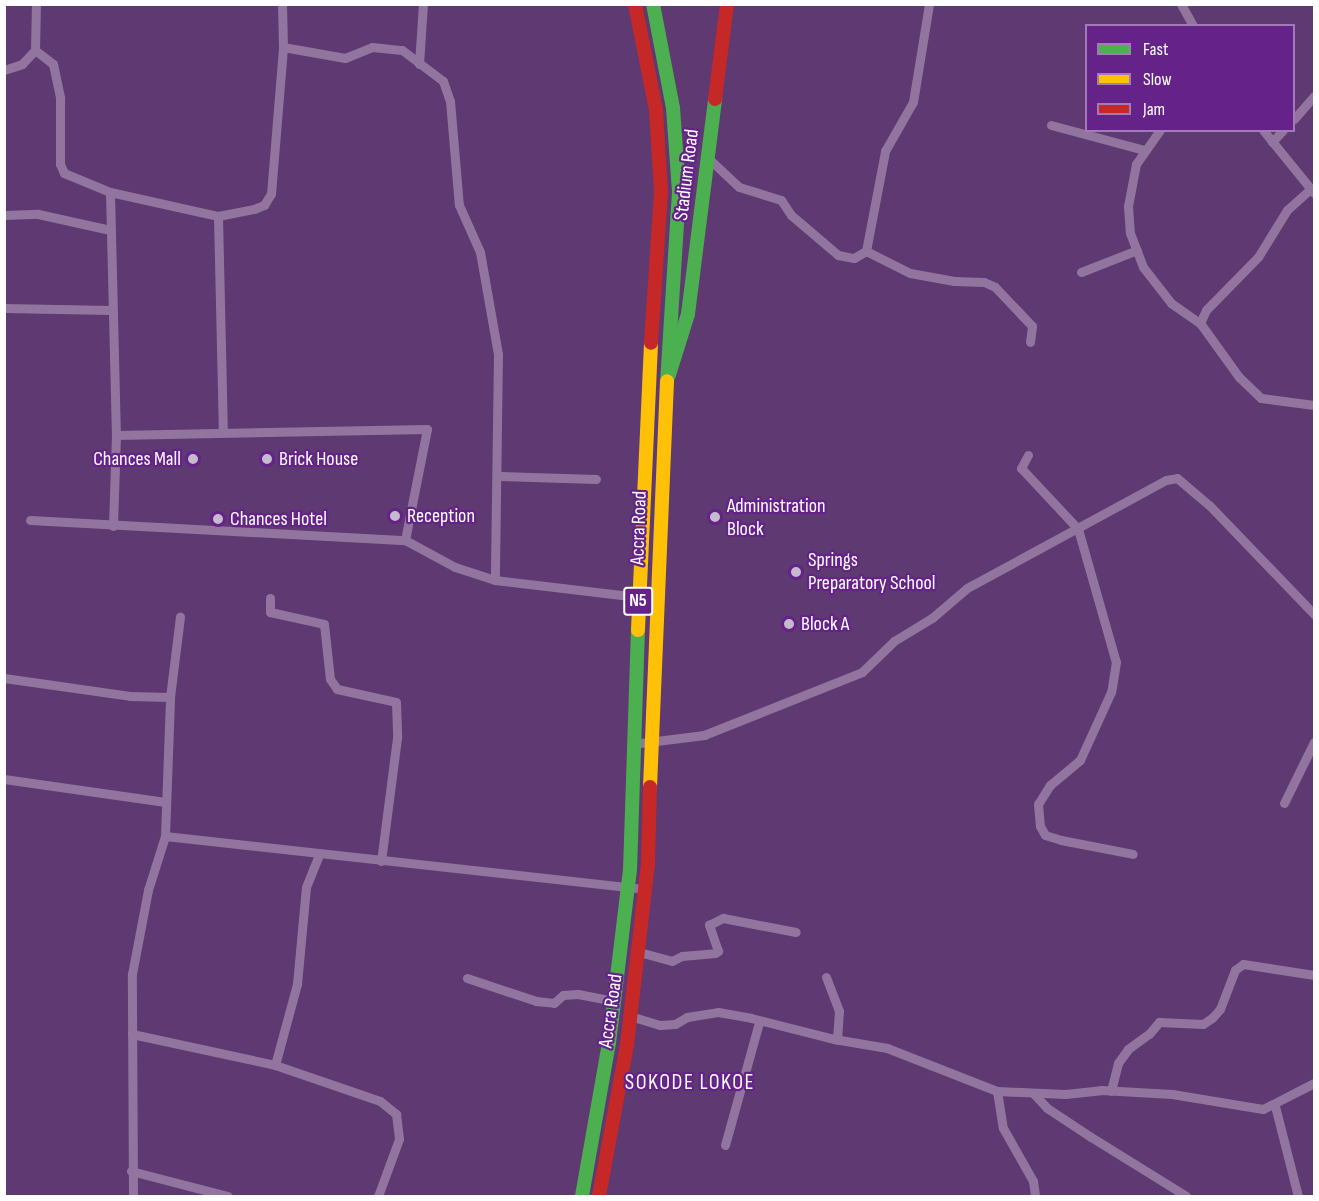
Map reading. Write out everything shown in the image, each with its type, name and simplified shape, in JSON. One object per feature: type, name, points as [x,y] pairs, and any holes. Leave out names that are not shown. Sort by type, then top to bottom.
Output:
[{"type":"main road","name":"Accra Road","points":[[582,1197],[614,1001],[628,888],[638,597],[661,192],[656,110],[635,4]]},
{"type":"main road","name":"Accra Road","points":[[599,1197],[630,1017],[646,889],[649,744],[666,380],[679,192],[673,108],[653,4]]},
{"type":"main road","name":"Stadium Road","points":[[653,336],[692,286],[728,4]]},
{"type":"main road","points":[[666,380],[682,340],[692,286]]},
{"type":"street","points":[[4,70],[22,64],[35,50],[36,4]]},
{"type":"street","points":[[35,50],[53,64],[60,98],[60,164],[64,173],[110,192],[218,216],[264,206],[271,194],[283,47],[282,4]]},
{"type":"street","points":[[419,64],[423,4]]},
{"type":"street","points":[[708,158],[739,187],[781,200],[791,215],[838,255],[854,258],[866,251],[885,151],[913,102],[929,4]]},
{"type":"street","points":[[1181,4],[1192,24]]},
{"type":"street","points":[[283,47],[345,58],[372,47],[402,50],[419,64],[434,71],[443,81],[450,101],[459,205],[480,252],[498,354],[499,476],[495,580]]},
{"type":"street","points":[[1295,117],[1314,96]]},
{"type":"street","points":[[1051,125],[1144,150]]},
{"type":"street","points":[[1158,132],[1136,164],[1128,206],[1137,250],[1156,287],[1200,322],[1239,377],[1261,398],[1314,405]]},
{"type":"street","points":[[1200,322],[1206,310],[1258,257],[1287,210],[1312,191],[1264,132]]},
{"type":"street","points":[[1272,142],[1281,132]]},
{"type":"street","points":[[110,192],[111,310],[116,435],[113,526]]},
{"type":"street","points":[[4,215],[38,214],[110,230]]},
{"type":"street","points":[[218,216],[223,432]]},
{"type":"street","points":[[1082,272],[1137,250]]},
{"type":"street","points":[[866,251],[910,273],[954,281],[984,282],[995,288],[1032,326],[1030,342]]},
{"type":"street","points":[[4,308],[111,310]]},
{"type":"street","points":[[116,435],[427,429],[405,540]]},
{"type":"street","points":[[1028,455],[1021,468],[1078,530],[1102,605],[1116,662],[1115,677],[1080,760],[1050,785],[1038,804],[1040,826],[1045,835],[1061,840],[1133,854]]},
{"type":"street","points":[[499,476],[596,479]]},
{"type":"street","points":[[632,744],[649,744],[704,735],[862,672],[894,641],[932,618],[967,588],[1078,530],[1166,480],[1177,478],[1210,506],[1314,614]]},
{"type":"street","points":[[30,520],[405,540],[454,567],[495,580],[638,597]]},
{"type":"street","points":[[270,598],[270,612],[324,624],[330,679],[337,689],[396,702],[397,738],[381,861]]},
{"type":"street","points":[[133,1197],[131,1171],[132,974],[148,890],[165,836],[170,697],[180,617]]},
{"type":"street","points":[[4,678],[130,696],[170,697]]},
{"type":"street","points":[[1284,803],[1314,742]]},
{"type":"street","points":[[4,779],[165,802]]},
{"type":"street","points":[[165,836],[319,855],[646,889]]},
{"type":"street","points":[[275,1065],[297,984],[306,887],[319,855]]},
{"type":"street","points":[[639,952],[672,961],[682,956],[715,954],[718,951],[709,925],[723,918],[796,932]]},
{"type":"street","points":[[1111,1091],[1118,1063],[1128,1049],[1158,1022],[1203,1024],[1212,1018],[1235,970],[1243,964],[1314,975]]},
{"type":"street","points":[[826,977],[839,1011],[837,1040]]},
{"type":"street","points":[[467,978],[536,1001],[554,1003],[563,995],[578,994],[614,1001]]},
{"type":"street","points":[[630,1017],[675,1024],[687,1017],[718,1012],[837,1040],[887,1047],[997,1091],[1034,1094],[1111,1091],[1172,1094],[1263,1109],[1275,1106],[1314,1083]]},
{"type":"street","points":[[725,1145],[759,1022]]},
{"type":"street","points":[[132,1034],[275,1065],[380,1101],[396,1114],[399,1138],[378,1197]]},
{"type":"street","points":[[997,1091],[1003,1128],[1033,1180],[1035,1197]]},
{"type":"street","points":[[1034,1094],[1047,1108],[1186,1197]]},
{"type":"street","points":[[1275,1106],[1298,1197]]},
{"type":"street","points":[[131,1171],[228,1197]]},
{"type":"traffic: fast","points":[[653,4],[673,108],[679,192],[667,381]]},
{"type":"traffic: fast","points":[[669,375],[688,314],[715,99]]},
{"type":"traffic: fast","points":[[582,1196],[609,1043],[630,870],[638,630]]},
{"type":"traffic: slow","points":[[638,630],[651,343]]},
{"type":"traffic: slow","points":[[650,787],[667,381]]},
{"type":"traffic: jam","points":[[635,4],[656,110],[661,192],[651,343]]},
{"type":"traffic: jam","points":[[715,99],[727,4]]},
{"type":"traffic: jam","points":[[599,1196],[627,1045],[648,863],[650,787]]},
{"type":"place","name":"Chances Mall","points":[[193,459]]},
{"type":"place","name":"Brick House","points":[[267,459]]},
{"type":"place","name":"Reception","points":[[395,516]]},
{"type":"place","name":"Administration Block","points":[[715,517]]},
{"type":"place","name":"Chances Hotel","points":[[218,519]]},
{"type":"place","name":"Springs Preparatory School","points":[[796,572]]},
{"type":"place","name":"Block A","points":[[789,624]]},
{"type":"district","name":"SOKODE LOKOE","points":[[690,1083]]}]
